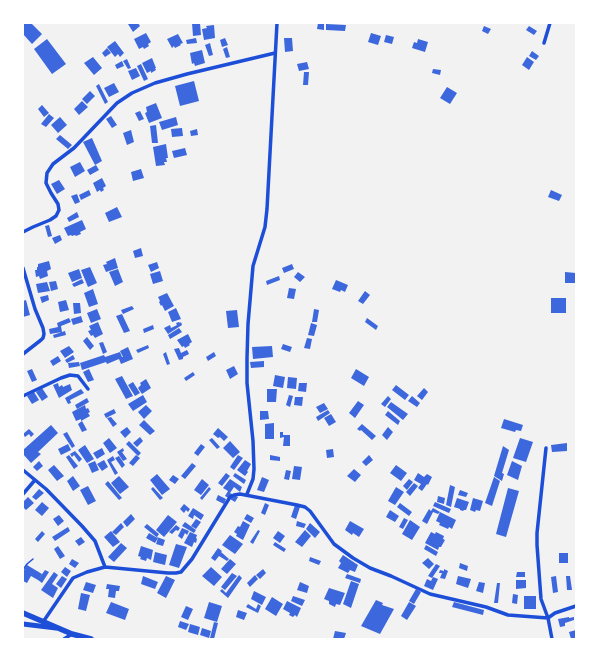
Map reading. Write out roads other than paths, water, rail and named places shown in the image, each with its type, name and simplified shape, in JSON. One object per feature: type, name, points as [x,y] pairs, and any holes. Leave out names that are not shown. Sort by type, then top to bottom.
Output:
[{"type":"main road","points":[[23,613],[72,634],[91,639]]},
{"type":"main road","points":[[23,624],[59,628]]},
{"type":"street","points":[[247,494],[253,479],[254,469],[253,440],[247,383],[246,358],[248,324],[253,266],[265,227],[267,209],[277,23]]},
{"type":"street","points":[[544,43],[550,23]]},
{"type":"street","points":[[23,232],[56,216],[59,210],[58,204],[46,183],[47,173],[53,164],[74,148],[117,103],[132,93],[155,83],[275,52]]},
{"type":"street","points":[[23,268],[44,334],[41,340],[23,354]]},
{"type":"street","points":[[23,396],[70,375],[78,376],[88,389]]},
{"type":"street","points":[[546,448],[537,546],[542,599],[548,618],[552,639]]},
{"type":"street","points":[[23,470],[46,489],[86,531],[94,541],[105,567]]},
{"type":"street","points":[[23,494],[35,480]]},
{"type":"street","points":[[43,622],[73,578],[87,572],[105,567],[168,573],[181,572],[192,559],[230,498],[234,495],[240,494],[247,494],[298,505],[305,508],[310,511],[334,544],[353,558],[370,568],[430,594],[486,607],[508,615],[548,618],[555,613],[576,606]]},
{"type":"street","points":[[64,639],[72,634]]},
{"type":"lane","points":[[23,570],[33,559]]}]
